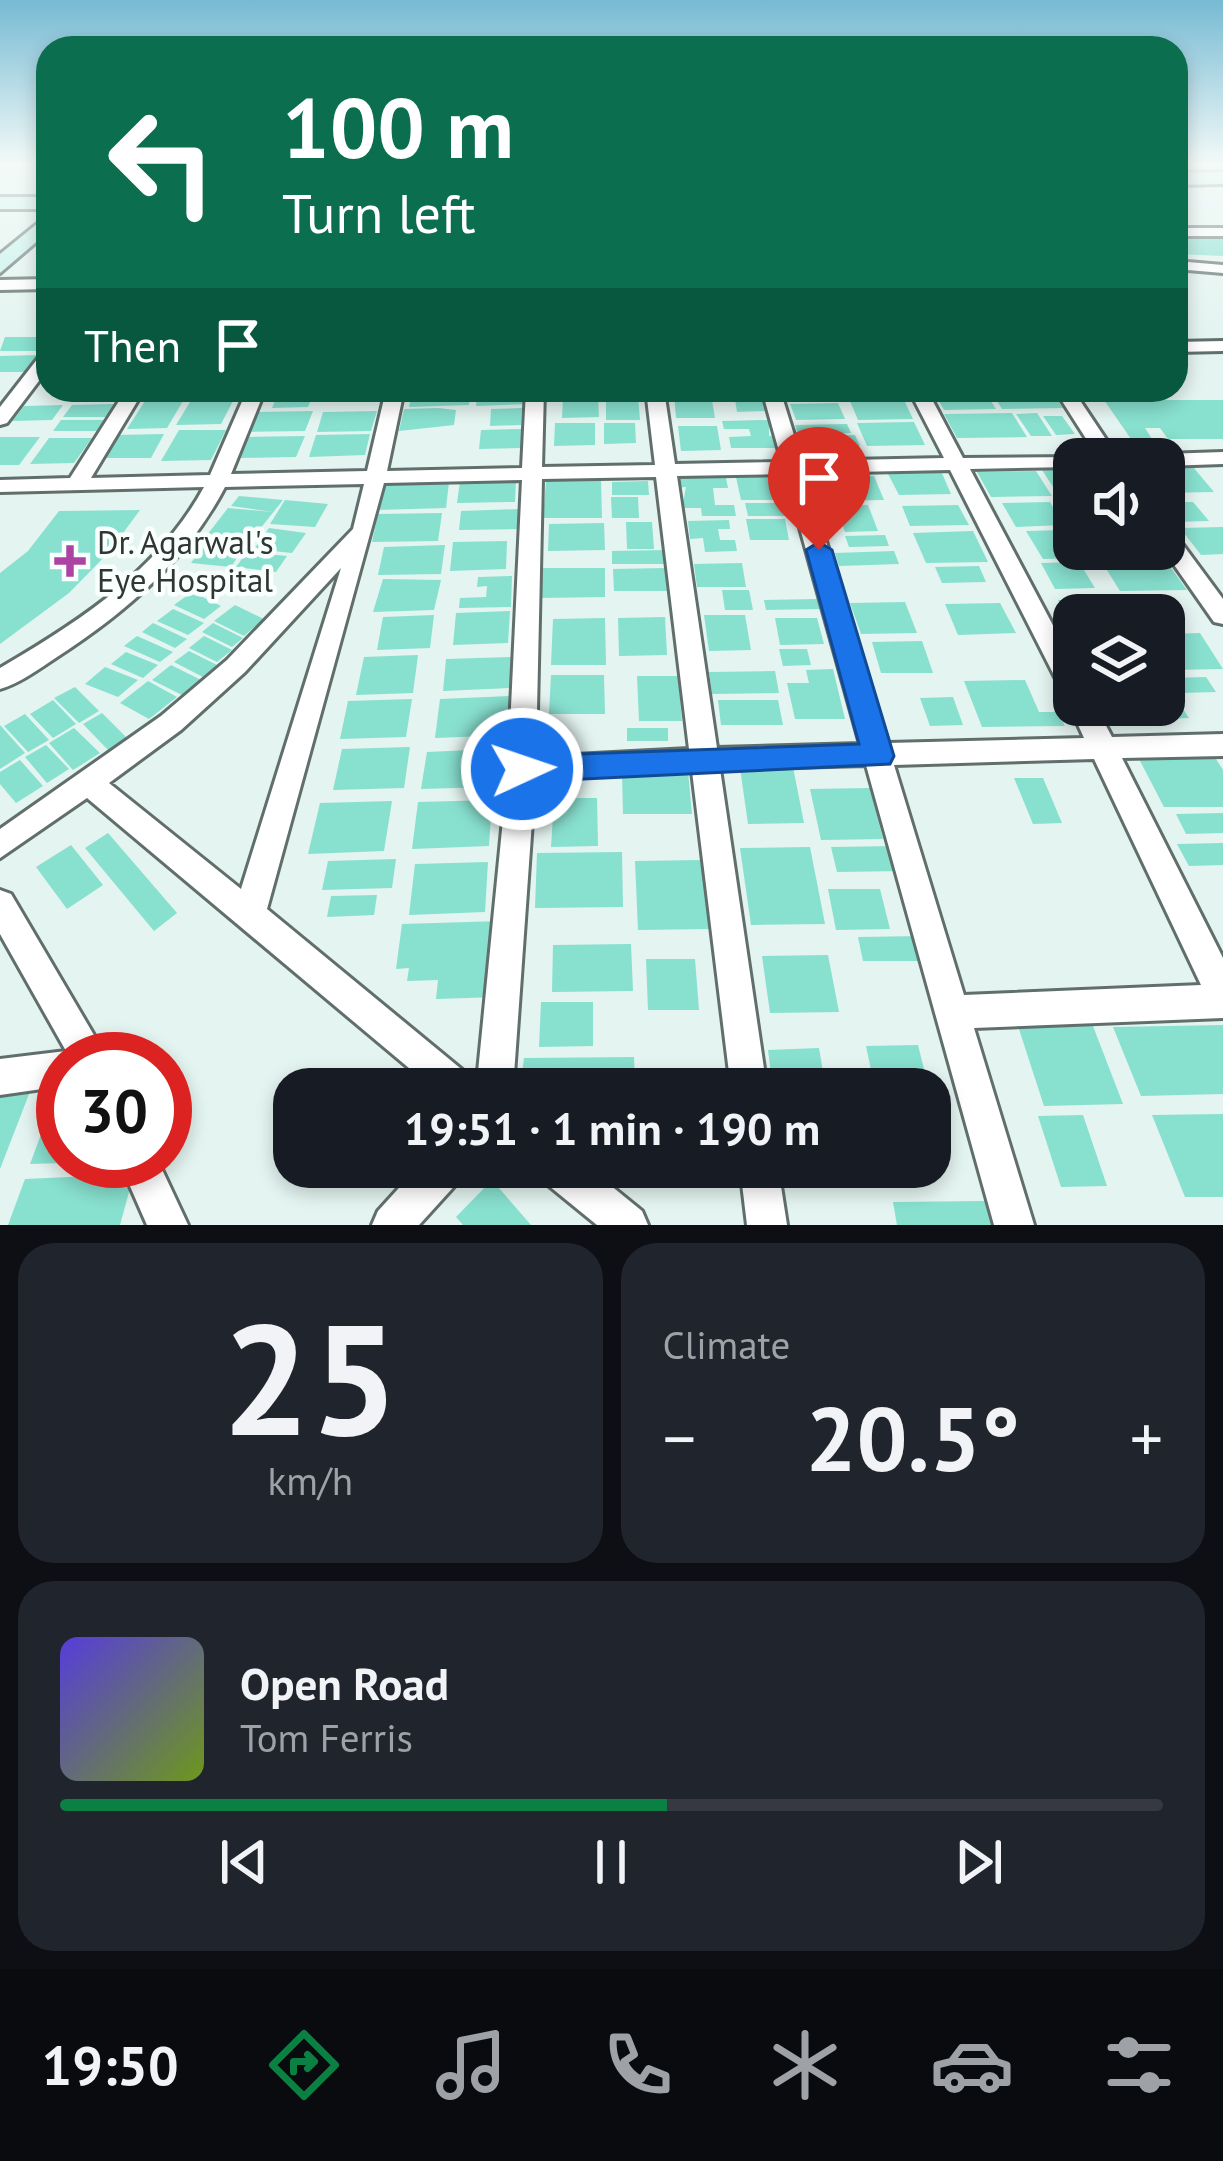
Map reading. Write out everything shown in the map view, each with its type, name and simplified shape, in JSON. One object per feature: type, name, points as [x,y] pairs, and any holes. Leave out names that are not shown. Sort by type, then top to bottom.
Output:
[{"type":"main road","points":[[0,266],[36,232]]},
{"type":"street","points":[[1188,232],[1223,232]]},
{"type":"street","points":[[1188,266],[1223,269]]},
{"type":"street","points":[[0,285],[36,284]]},
{"type":"street","points":[[1188,347],[1223,346]]},
{"type":"street","points":[[0,419],[36,372]]},
{"type":"street","points":[[77,484],[128,402]]},
{"type":"street","points":[[0,680],[77,636],[162,560],[195,520],[218,481],[251,402]]},
{"type":"street","points":[[249,915],[364,530],[392,402]]},
{"type":"street","points":[[497,1068],[522,769],[535,402]]},
{"type":"street","points":[[656,402],[745,1068]]},
{"type":"street","points":[[775,402],[1014,1225]]},
{"type":"street","points":[[924,402],[1053,649]]},
{"type":"street","points":[[1072,402],[1095,438]]},
{"type":"street","points":[[1185,459],[1223,458]]},
{"type":"street","points":[[0,486],[1053,461]]},
{"type":"street","points":[[0,845],[90,784],[236,666],[364,530]]},
{"type":"street","points":[[1185,564],[1223,616]]},
{"type":"street","points":[[952,1012],[1223,998],[1093,726]]},
{"type":"street","points":[[522,769],[705,759],[1223,745]]},
{"type":"street","points":[[90,784],[436,1068]]},
{"type":"street","points":[[0,904],[74,1032]]},
{"type":"street","points":[[0,1077],[36,1072]]},
{"type":"street","points":[[150,1188],[167,1224]]},
{"type":"street","points":[[392,1225],[426,1188]]},
{"type":"street","points":[[583,1188],[628,1225]]},
{"type":"street","points":[[762,1188],[767,1225]]},
{"type":"building","points":[[1188,239],[1223,239],[1223,256],[1188,255]]},
{"type":"building","points":[[5,337],[36,337],[36,351],[0,351]]},
{"type":"building","points":[[0,356],[36,357],[24,372],[0,372]]},
{"type":"building","points":[[1223,400],[1223,439],[1167,438],[1160,428],[1145,428],[1151,438],[1130,438],[1105,402]]},
{"type":"building","points":[[144,402],[182,402],[167,428],[127,429]]},
{"type":"building","points":[[190,402],[232,402],[221,424],[176,425]]},
{"type":"building","points":[[274,402],[310,402],[308,407],[272,408]]},
{"type":"building","points":[[410,402],[469,402],[469,405],[409,407]]},
{"type":"building","points":[[476,402],[530,402],[530,404],[476,406]]},
{"type":"building","points":[[563,402],[598,402],[599,417],[562,418]]},
{"type":"building","points":[[606,402],[638,402],[640,420],[606,420]]},
{"type":"building","points":[[675,402],[712,402],[715,418],[676,418]]},
{"type":"building","points":[[735,402],[762,402],[765,411],[737,412]]},
{"type":"building","points":[[850,402],[905,402],[913,419],[858,420]]},
{"type":"building","points":[[939,402],[992,402],[996,409],[944,410]]},
{"type":"building","points":[[998,402],[1059,402],[1063,408],[1002,409]]},
{"type":"building","points":[[838,403],[845,419],[796,420],[790,404]]},
{"type":"building","points":[[114,404],[106,417],[63,417],[72,405]]},
{"type":"building","points":[[63,405],[52,420],[12,421],[24,406]]},
{"type":"building","points":[[522,408],[521,425],[490,426],[491,409]]},
{"type":"building","points":[[404,409],[456,410],[454,425],[399,431]]},
{"type":"building","points":[[313,411],[305,431],[244,432],[253,412]]},
{"type":"building","points":[[377,411],[371,431],[317,432],[323,412]]},
{"type":"building","points":[[1012,413],[1027,437],[957,438],[944,414]]},
{"type":"building","points":[[1037,413],[1052,436],[1031,436],[1016,414]]},
{"type":"building","points":[[1043,416],[1062,416],[1075,434],[1056,435]]},
{"type":"building","points":[[61,420],[107,420],[99,431],[53,431]]},
{"type":"building","points":[[769,420],[769,436],[776,436],[779,448],[731,448],[729,437],[751,436],[749,429],[724,429],[722,421]]},
{"type":"building","points":[[914,422],[925,445],[867,446],[857,423]]},
{"type":"building","points":[[555,423],[595,423],[595,445],[554,446]]},
{"type":"building","points":[[604,423],[635,423],[636,443],[604,444]]},
{"type":"building","points":[[847,424],[851,433],[798,434],[795,425]]},
{"type":"building","points":[[678,426],[717,426],[721,450],[681,451]]},
{"type":"building","points":[[522,429],[521,448],[479,449],[481,430]]},
{"type":"building","points":[[179,430],[226,430],[211,460],[161,461]]},
{"type":"building","points":[[164,434],[151,458],[102,458],[117,435]]},
{"type":"building","points":[[370,434],[365,455],[309,457],[316,435]]},
{"type":"building","points":[[855,435],[860,446],[804,447],[800,437]]},
{"type":"building","points":[[305,436],[296,457],[236,458],[246,437]]},
{"type":"building","points":[[0,437],[40,437],[19,465],[0,465]]},
{"type":"building","points":[[49,438],[92,438],[74,463],[30,464]]},
{"type":"building","points":[[1185,467],[1193,467],[1214,492],[1185,493]]},
{"type":"building","points":[[1042,470],[1053,470],[1053,487]]},
{"type":"building","points":[[941,471],[951,494],[899,495],[887,472]]},
{"type":"building","points":[[1036,471],[1052,496],[991,497],[977,472]]},
{"type":"building","points":[[874,476],[884,500],[823,501],[815,477]]},
{"type":"building","points":[[736,477],[789,477],[795,500],[741,500]]},
{"type":"building","points":[[673,478],[726,478],[728,488],[713,488],[715,505],[734,505],[736,516],[702,516],[701,508],[682,508],[686,487],[674,488]]},
{"type":"building","points":[[516,480],[515,502],[457,503],[460,481]]},
{"type":"building","points":[[601,480],[602,518],[543,518],[546,481]]},
{"type":"building","points":[[648,481],[649,495],[612,495],[612,482]]},
{"type":"building","points":[[449,482],[446,508],[377,510],[382,484]]},
{"type":"building","points":[[239,496],[283,500],[244,549],[200,544],[228,508],[273,512],[231,506]]},
{"type":"building","points":[[611,497],[638,497],[639,518],[612,518]]},
{"type":"building","points":[[285,500],[328,504],[315,527],[270,524]]},
{"type":"building","points":[[1050,502],[1053,525],[1016,527],[1002,503]]},
{"type":"building","points":[[1185,502],[1193,502],[1209,521],[1185,522]]},
{"type":"building","points":[[745,503],[796,503],[799,516],[748,516]]},
{"type":"building","points":[[868,505],[878,531],[845,532],[836,506]]},
{"type":"building","points":[[958,505],[969,525],[910,526],[902,506]]},
{"type":"building","points":[[519,509],[518,529],[459,530],[461,511]]},
{"type":"building","points":[[140,510],[109,552],[69,593],[0,644],[0,573],[28,551],[59,511]]},
{"type":"building","points":[[442,513],[438,541],[372,542],[378,514]]},
{"type":"building","points":[[746,519],[785,519],[789,540],[750,540]]},
{"type":"building","points":[[729,520],[730,529],[718,529],[720,540],[735,540],[737,551],[705,552],[703,538],[690,539],[688,521]]},
{"type":"building","points":[[626,522],[652,522],[654,549],[627,549]]},
{"type":"building","points":[[604,523],[605,550],[548,551],[549,524]]},
{"type":"building","points":[[1223,527],[1223,554],[1201,555],[1185,528]]},
{"type":"building","points":[[269,528],[306,533],[292,553],[254,549]]},
{"type":"building","points":[[1053,530],[1053,559],[1043,559],[1026,531]]},
{"type":"building","points":[[973,531],[988,562],[926,563],[913,533]]},
{"type":"building","points":[[885,535],[889,546],[849,547],[845,536]]},
{"type":"building","points":[[507,541],[506,569],[450,571],[453,542]]},
{"type":"building","points":[[445,545],[441,574],[378,575],[384,547]]},
{"type":"building","points":[[202,548],[241,552],[231,567],[191,563]]},
{"type":"building","points":[[665,550],[666,564],[612,564],[612,551]]},
{"type":"building","points":[[894,551],[899,564],[839,566],[835,553]]},
{"type":"building","points":[[247,552],[287,556],[276,572],[236,567]]},
{"type":"building","points":[[742,563],[746,587],[697,587],[694,564]]},
{"type":"building","points":[[1041,563],[1053,563],[1053,570],[1084,570],[1095,588],[1055,589]]},
{"type":"building","points":[[979,566],[986,582],[942,583],[935,567]]},
{"type":"building","points":[[543,568],[605,568],[605,597],[541,598]]},
{"type":"building","points":[[666,568],[668,591],[614,591],[613,569]]},
{"type":"building","points":[[1107,570],[1173,570],[1187,590],[1120,591]]},
{"type":"building","points":[[512,576],[511,607],[459,608],[460,598],[486,597],[487,586],[477,587],[478,577]]},
{"type":"building","points":[[383,579],[441,580],[434,610],[373,612]]},
{"type":"building","points":[[722,590],[749,590],[753,610],[725,610]]},
{"type":"building","points":[[192,592],[221,606],[204,619],[174,605]]},
{"type":"building","points":[[817,599],[820,609],[766,610],[764,600]]},
{"type":"building","points":[[905,602],[917,633],[861,634],[850,603]]},
{"type":"building","points":[[1000,603],[1016,633],[958,635],[945,604]]},
{"type":"building","points":[[235,605],[264,619],[244,636],[214,621]]},
{"type":"building","points":[[173,609],[204,623],[188,635],[157,621]]},
{"type":"building","points":[[510,611],[508,643],[453,645],[456,613]]},
{"type":"building","points":[[434,615],[430,648],[377,650],[383,617]]},
{"type":"building","points":[[704,615],[745,615],[751,650],[709,651]]},
{"type":"building","points":[[665,617],[667,655],[619,656],[618,618]]},
{"type":"building","points":[[605,618],[606,665],[551,665],[553,619]]},
{"type":"building","points":[[775,618],[817,618],[824,644],[780,645]]},
{"type":"building","points":[[153,623],[187,639],[175,648],[142,632]]},
{"type":"building","points":[[213,623],[243,638],[232,647],[202,632]]},
{"type":"building","points":[[1185,633],[1200,633],[1223,669],[1185,670]]},
{"type":"building","points":[[137,636],[173,652],[160,662],[124,646]]},
{"type":"building","points":[[204,636],[232,650],[217,662],[189,648]]},
{"type":"building","points":[[922,641],[933,673],[881,673],[872,642]]},
{"type":"building","points":[[779,649],[807,649],[811,665],[783,666]]},
{"type":"building","points":[[189,651],[217,665],[203,677],[174,662]]},
{"type":"building","points":[[126,652],[158,665],[143,678],[111,664]]},
{"type":"building","points":[[418,655],[413,693],[356,695],[364,657]]},
{"type":"building","points":[[513,657],[512,688],[443,691],[446,659]]},
{"type":"building","points":[[171,665],[201,680],[182,695],[152,680]]},
{"type":"building","points":[[105,667],[138,680],[118,697],[85,684]]},
{"type":"building","points":[[833,669],[845,719],[795,719],[787,683],[809,683],[806,670]]},
{"type":"building","points":[[775,671],[779,693],[712,694],[709,672]]},
{"type":"building","points":[[551,675],[604,675],[605,714],[549,714]]},
{"type":"building","points":[[637,676],[678,676],[682,721],[639,721]]},
{"type":"building","points":[[1206,677],[1216,692],[1185,693],[1185,678]]},
{"type":"building","points":[[1025,680],[1039,712],[1053,712],[1053,726],[1065,726],[982,727],[964,681]]},
{"type":"building","points":[[148,681],[177,697],[149,719],[120,703]]},
{"type":"building","points":[[75,687],[99,711],[79,723],[54,698]]},
{"type":"building","points":[[513,696],[511,735],[435,738],[440,699]]},
{"type":"building","points":[[953,697],[963,725],[930,726],[920,698]]},
{"type":"building","points":[[412,699],[406,737],[340,739],[348,701]]},
{"type":"building","points":[[53,700],[76,724],[53,738],[30,714]]},
{"type":"building","points":[[718,700],[778,700],[783,725],[721,725]]},
{"type":"building","points":[[102,713],[127,738],[108,750],[83,724]]},
{"type":"building","points":[[25,714],[49,740],[28,752],[4,726]]},
{"type":"building","points":[[0,725],[25,753],[0,769]]},
{"type":"building","points":[[74,728],[100,753],[73,770],[49,743]]},
{"type":"building","points":[[627,728],[668,728],[668,741],[627,741]]},
{"type":"building","points":[[46,745],[69,769],[47,783],[25,757]]},
{"type":"building","points":[[410,747],[404,788],[333,790],[342,749]]},
{"type":"building","points":[[492,749],[490,787],[421,789],[427,752]]},
{"type":"building","points":[[1214,756],[1223,770],[1223,807],[1164,807],[1138,757]]},
{"type":"building","points":[[20,760],[43,786],[16,803],[0,784],[0,772]]},
{"type":"building","points":[[793,767],[804,823],[748,824],[740,768]]},
{"type":"building","points":[[688,771],[692,814],[623,814],[622,772]]},
{"type":"building","points":[[1014,778],[1043,778],[1062,823],[1033,824]]},
{"type":"building","points":[[870,788],[883,839],[821,840],[810,789]]},
{"type":"building","points":[[554,798],[597,798],[598,846],[551,847]]},
{"type":"building","points":[[492,800],[489,846],[412,849],[418,802]]},
{"type":"building","points":[[392,801],[384,851],[308,854],[320,803]]},
{"type":"building","points":[[1223,813],[1223,833],[1186,834],[1176,814]]},
{"type":"building","points":[[108,833],[177,913],[154,931],[85,848]]},
{"type":"building","points":[[1223,843],[1223,865],[1189,866],[1177,844]]},
{"type":"building","points":[[71,845],[103,885],[67,909],[36,867]]},
{"type":"building","points":[[896,846],[903,871],[837,872],[831,847]]},
{"type":"building","points":[[810,847],[825,924],[751,925],[740,848]]},
{"type":"building","points":[[622,852],[623,907],[535,908],[537,853]]},
{"type":"building","points":[[396,859],[392,888],[322,890],[328,861]]},
{"type":"building","points":[[702,860],[709,929],[638,930],[635,861]]},
{"type":"building","points":[[488,862],[485,912],[409,915],[415,864]]},
{"type":"building","points":[[828,889],[880,889],[890,929],[836,930]]},
{"type":"building","points":[[377,895],[374,915],[327,917],[331,896]]},
{"type":"building","points":[[501,921],[497,997],[436,999],[438,980],[407,981],[409,968],[396,969],[402,924]]},
{"type":"building","points":[[922,936],[928,961],[863,961],[858,937]]},
{"type":"building","points":[[631,944],[633,991],[552,992],[553,945]]},
{"type":"building","points":[[828,955],[839,1012],[770,1013],[762,956]]},
{"type":"building","points":[[646,959],[695,959],[699,1010],[648,1010]]},
{"type":"building","points":[[541,1002],[593,1002],[593,1046],[539,1047]]},
{"type":"building","points":[[1091,1021],[1123,1104],[1044,1106],[1017,1023]]},
{"type":"building","points":[[1223,1025],[1223,1094],[1141,1096],[1113,1027]]},
{"type":"building","points":[[918,1045],[924,1068],[871,1068],[866,1046]]},
{"type":"building","points":[[819,1048],[822,1068],[770,1068],[768,1050]]},
{"type":"building","points":[[634,1057],[634,1068],[523,1068],[524,1058]]},
{"type":"building","points":[[31,1089],[0,1169],[0,1090]]},
{"type":"building","points":[[1223,1114],[1223,1197],[1185,1197],[1152,1115]]},
{"type":"building","points":[[1083,1115],[1107,1186],[1061,1187],[1038,1116]]},
{"type":"building","points":[[36,1178],[36,1188],[130,1188],[120,1225],[8,1225],[25,1179]]},
{"type":"building","points":[[484,1188],[499,1188],[531,1225],[463,1225],[456,1217]]},
{"type":"building","points":[[985,1201],[991,1225],[897,1225],[893,1202]]},
{"type":"place","name":"Dr. Agarwal's Eye Hospital","points":[[70,561]]},
{"type":"route","points":[[522,769],[878,756],[819,550]]}]
